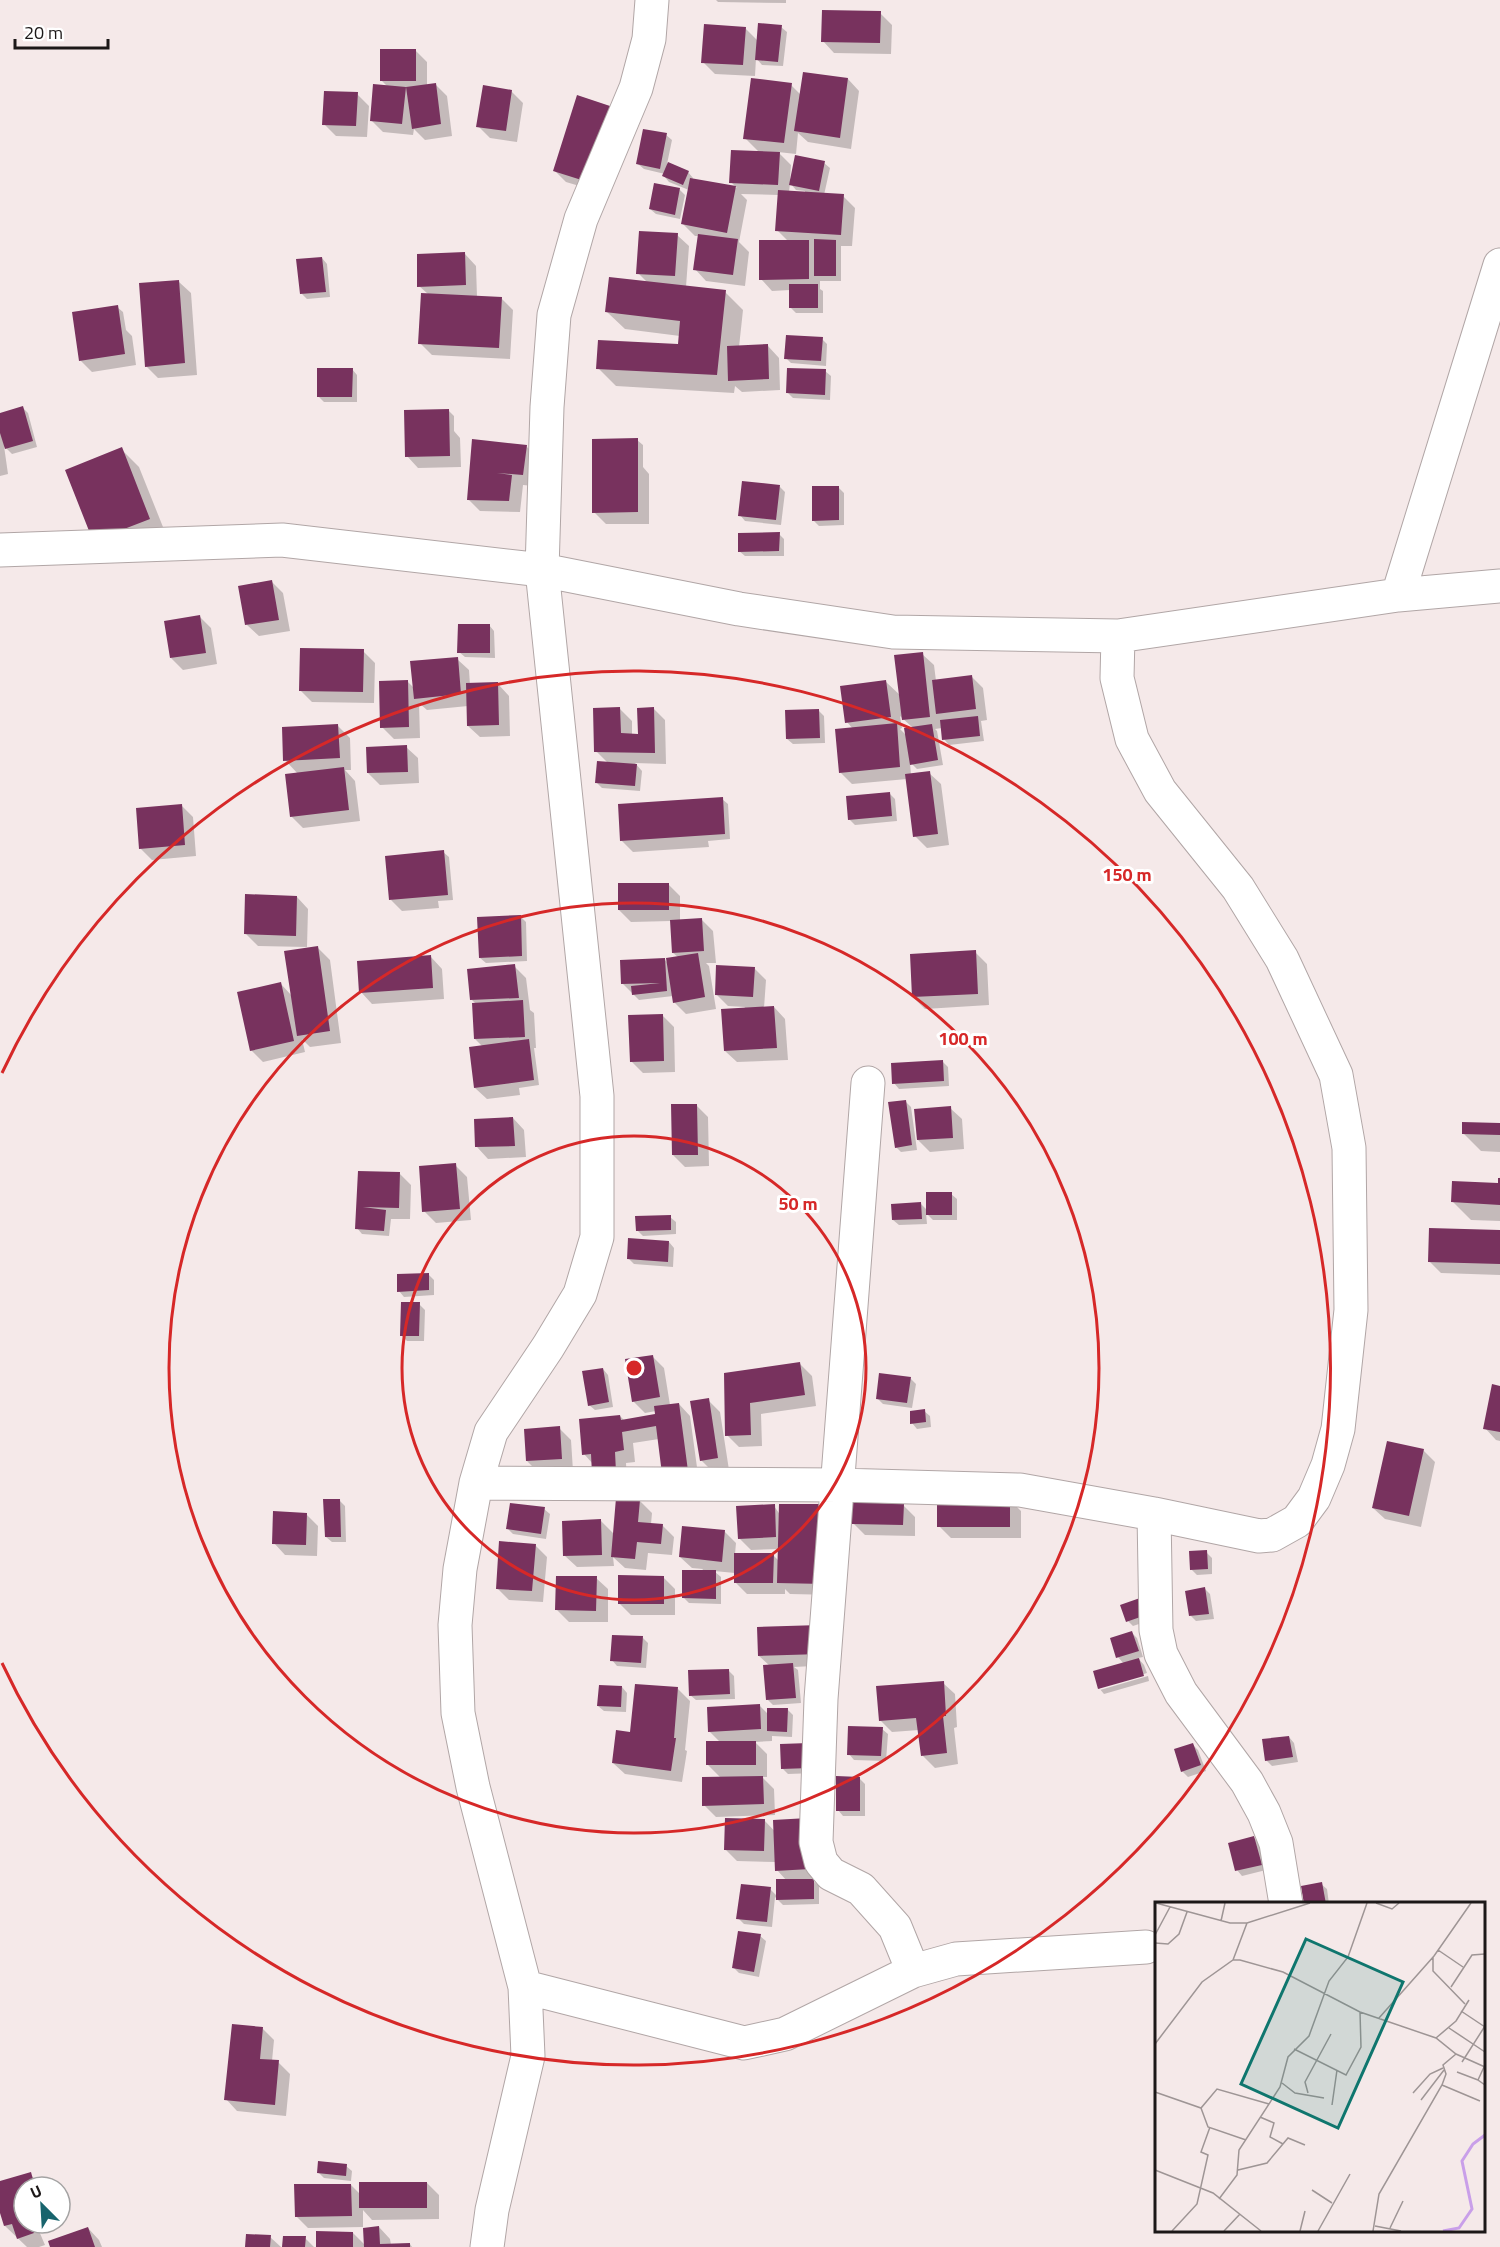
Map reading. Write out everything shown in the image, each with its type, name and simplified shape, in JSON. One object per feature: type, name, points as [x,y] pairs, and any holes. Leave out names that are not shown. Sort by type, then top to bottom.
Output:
[{"type":"street","points":[[487,2247],[492,2210],[528,2056],[525,1988],[473,1787],[458,1713],[455,1625],[460,1569],[476,1483],[491,1432],[548,1347],[580,1294],[597,1237],[597,1096],[542,570],[547,406],[554,315],[581,219],[636,88],[649,39],[652,0]]},
{"type":"street","points":[[1398,595],[1500,265]]},
{"type":"street","points":[[0,550],[282,540],[542,570],[739,609],[892,632],[1118,636],[1398,595],[1500,586]]},
{"type":"street","points":[[476,1483],[838,1485],[1020,1490],[1259,1536],[1282,1530],[1297,1521],[1314,1498],[1338,1430],[1351,1310],[1349,1148],[1336,1076],[1282,959],[1238,888],[1160,791],[1132,739],[1117,678],[1118,636]]},
{"type":"street","points":[[868,1083],[820,1699],[816,1842],[821,1862],[831,1874],[861,1889],[895,1927],[913,1971]]},
{"type":"street","points":[[1154,1514],[1156,1630],[1161,1654],[1181,1693],[1247,1782],[1264,1813],[1276,1843],[1286,1902]]},
{"type":"street","points":[[525,1988],[744,2043],[784,2034],[913,1971],[956,1959],[1146,1947]]},
{"type":"building","points":[[822,10],[881,11],[880,43],[821,42]]},
{"type":"building","points":[[758,23],[782,25],[778,62],[755,60]]},
{"type":"building","points":[[704,24],[746,27],[743,65],[701,63]]},
{"type":"building","points":[[380,49],[416,49],[416,81],[380,81]]},
{"type":"building","points":[[803,72],[848,78],[840,138],[794,131]]},
{"type":"building","points":[[751,78],[792,83],[784,143],[743,139]]},
{"type":"building","points":[[436,83],[441,124],[412,129],[406,87]]},
{"type":"building","points":[[373,84],[406,87],[402,124],[370,121]]},
{"type":"building","points":[[483,85],[512,90],[506,131],[476,127]]},
{"type":"building","points":[[324,91],[358,92],[356,126],[322,125]]},
{"type":"building","points":[[577,95],[616,108],[591,183],[553,171]]},
{"type":"building","points":[[643,129],[667,133],[660,169],[636,164]]},
{"type":"building","points":[[731,150],[780,152],[778,185],[729,183]]},
{"type":"building","points":[[795,155],[825,161],[819,191],[789,185]]},
{"type":"building","points":[[668,162],[689,171],[683,185],[662,176]]},
{"type":"building","points":[[690,178],[736,186],[727,233],[681,224]]},
{"type":"building","points":[[654,183],[680,188],[675,215],[649,209]]},
{"type":"building","points":[[778,190],[844,194],[841,235],[775,231]]},
{"type":"building","points":[[639,231],[678,233],[675,276],[636,274]]},
{"type":"building","points":[[698,234],[738,239],[733,275],[693,270]]},
{"type":"building","points":[[814,239],[836,240],[836,276],[814,276]]},
{"type":"building","points":[[759,240],[809,240],[809,279],[759,280]]},
{"type":"building","points":[[465,252],[466,285],[417,287],[417,254]]},
{"type":"building","points":[[322,257],[326,292],[300,294],[296,259]]},
{"type":"building","points":[[609,277],[726,290],[717,375],[596,369],[598,340],[678,344],[680,321],[605,312]]},
{"type":"building","points":[[179,280],[185,363],[145,367],[139,283]]},
{"type":"building","points":[[789,284],[818,284],[818,308],[789,308]]},
{"type":"building","points":[[421,293],[502,297],[499,348],[418,344]]},
{"type":"building","points":[[118,305],[125,354],[79,361],[72,312]]},
{"type":"building","points":[[786,335],[823,337],[821,361],[784,359]]},
{"type":"building","points":[[768,344],[769,379],[728,381],[727,346]]},
{"type":"building","points":[[317,368],[353,368],[352,397],[317,397]]},
{"type":"building","points":[[787,368],[826,369],[825,395],[786,393]]},
{"type":"building","points":[[23,406],[33,441],[5,449],[0,433],[0,413]]},
{"type":"building","points":[[449,409],[450,456],[405,457],[404,410]]},
{"type":"building","points":[[638,438],[638,512],[592,513],[592,439]]},
{"type":"building","points":[[472,439],[527,445],[523,475],[497,473],[512,475],[509,501],[467,500]]},
{"type":"building","points":[[122,447],[150,519],[93,541],[65,470]]},
{"type":"building","points":[[742,481],[780,485],[776,520],[738,516]]},
{"type":"building","points":[[812,486],[839,486],[839,520],[812,521]]},
{"type":"building","points":[[780,532],[779,551],[738,552],[738,533]]},
{"type":"building","points":[[272,580],[279,620],[245,625],[238,586]]},
{"type":"building","points":[[200,615],[206,653],[170,658],[164,621]]},
{"type":"building","points":[[458,624],[490,624],[490,653],[457,653]]},
{"type":"building","points":[[300,648],[364,649],[363,692],[299,691]]},
{"type":"building","points":[[923,652],[930,717],[902,720],[894,655]]},
{"type":"building","points":[[458,657],[461,694],[414,699],[410,661]]},
{"type":"building","points":[[972,675],[976,709],[936,714],[932,680]]},
{"type":"building","points":[[408,680],[409,727],[380,728],[379,681]]},
{"type":"building","points":[[886,680],[891,717],[845,723],[840,686]]},
{"type":"building","points":[[498,682],[499,725],[467,726],[466,683]]},
{"type":"building","points":[[620,707],[621,733],[638,734],[637,708],[654,707],[655,753],[594,752],[593,708]]},
{"type":"building","points":[[819,709],[820,738],[786,739],[785,710]]},
{"type":"building","points":[[978,716],[980,736],[942,740],[940,720]]},
{"type":"building","points":[[897,723],[900,767],[839,773],[835,729]]},
{"type":"building","points":[[338,724],[340,758],[283,761],[282,727]]},
{"type":"building","points":[[932,724],[938,760],[910,765],[904,728]]},
{"type":"building","points":[[407,745],[408,772],[367,773],[366,747]]},
{"type":"building","points":[[597,761],[637,764],[635,786],[595,783]]},
{"type":"building","points":[[344,767],[349,810],[290,817],[285,774]]},
{"type":"building","points":[[930,771],[938,834],[913,837],[905,774]]},
{"type":"building","points":[[890,792],[892,816],[848,820],[846,796]]},
{"type":"building","points":[[723,797],[725,834],[620,841],[618,804]]},
{"type":"building","points":[[182,804],[185,845],[139,849],[136,808]]},
{"type":"building","points":[[444,850],[448,895],[389,900],[385,856]]},
{"type":"building","points":[[618,883],[669,883],[669,910],[618,910]]},
{"type":"building","points":[[245,894],[297,896],[296,936],[244,934]]},
{"type":"building","points":[[521,915],[522,956],[479,958],[477,917]]},
{"type":"building","points":[[702,918],[704,951],[672,953],[670,920]]},
{"type":"building","points":[[318,946],[330,1031],[297,1036],[284,951]]},
{"type":"building","points":[[976,950],[978,994],[912,997],[910,954]]},
{"type":"building","points":[[698,953],[705,997],[673,1003],[666,958]]},
{"type":"building","points":[[431,955],[433,988],[359,993],[357,961]]},
{"type":"building","points":[[665,958],[667,991],[632,995],[631,986],[660,983],[621,984],[620,960]]},
{"type":"building","points":[[515,964],[519,998],[470,1000],[467,969]]},
{"type":"building","points":[[716,965],[755,967],[753,997],[715,995]]},
{"type":"building","points":[[281,982],[294,1041],[250,1051],[237,992]]},
{"type":"building","points":[[523,1000],[525,1037],[474,1039],[472,1003]]},
{"type":"building","points":[[774,1006],[777,1048],[724,1051],[721,1009]]},
{"type":"building","points":[[663,1014],[664,1061],[630,1062],[628,1015]]},
{"type":"building","points":[[529,1039],[534,1080],[474,1088],[469,1047]]},
{"type":"building","points":[[943,1060],[944,1081],[892,1084],[891,1063]]},
{"type":"building","points":[[906,1100],[912,1145],[895,1148],[888,1102]]},
{"type":"building","points":[[671,1104],[697,1104],[698,1155],[672,1155]]},
{"type":"building","points":[[951,1106],[953,1138],[917,1140],[914,1109]]},
{"type":"building","points":[[513,1117],[515,1146],[475,1147],[474,1119]]},
{"type":"building","points":[[1462,1122],[1500,1123],[1500,1135],[1462,1134]]},
{"type":"building","points":[[456,1163],[460,1209],[422,1212],[419,1166]]},
{"type":"building","points":[[358,1171],[400,1172],[399,1208],[363,1207],[386,1210],[384,1231],[355,1229]]},
{"type":"building","points":[[1498,1178],[1500,1178],[1500,1205],[1451,1202],[1452,1181],[1498,1183]]},
{"type":"building","points":[[926,1192],[952,1192],[952,1215],[926,1215]]},
{"type":"building","points":[[921,1202],[922,1219],[892,1220],[891,1204]]},
{"type":"building","points":[[671,1215],[671,1230],[636,1231],[635,1216]]},
{"type":"building","points":[[1429,1228],[1500,1230],[1500,1264],[1428,1262]]},
{"type":"building","points":[[628,1238],[669,1241],[668,1262],[627,1259]]},
{"type":"building","points":[[429,1273],[429,1290],[397,1292],[397,1274]]},
{"type":"building","points":[[401,1302],[420,1302],[419,1336],[400,1336]]},
{"type":"building","points":[[653,1355],[660,1397],[632,1402],[625,1359]]},
{"type":"building","points":[[800,1362],[805,1395],[750,1403],[751,1435],[725,1436],[724,1373]]},
{"type":"building","points":[[603,1368],[609,1402],[588,1406],[582,1371]]},
{"type":"building","points":[[879,1373],[911,1377],[907,1403],[876,1399]]},
{"type":"building","points":[[1492,1384],[1500,1386],[1500,1432],[1483,1429]]},
{"type":"building","points":[[709,1398],[718,1458],[700,1461],[690,1401]]},
{"type":"building","points":[[679,1403],[688,1471],[662,1474],[656,1426],[622,1432],[624,1450],[615,1452],[616,1472],[592,1474],[591,1454],[582,1455],[579,1419],[620,1415],[621,1420],[655,1414],[654,1406]]},
{"type":"building","points":[[925,1409],[926,1422],[910,1424],[910,1411]]},
{"type":"building","points":[[560,1426],[562,1459],[526,1461],[524,1429]]},
{"type":"building","points":[[1387,1441],[1424,1449],[1409,1516],[1372,1508]]},
{"type":"building","points":[[1010,1497],[1010,1527],[937,1527],[937,1498]]},
{"type":"building","points":[[616,1498],[640,1500],[638,1522],[663,1524],[661,1544],[637,1542],[635,1559],[611,1557]]},
{"type":"building","points":[[323,1499],[340,1499],[341,1537],[325,1537]]},
{"type":"building","points":[[852,1502],[904,1504],[903,1525],[852,1524]]},
{"type":"building","points":[[510,1503],[545,1507],[541,1534],[506,1529]]},
{"type":"building","points":[[775,1504],[776,1537],[738,1539],[736,1506]]},
{"type":"building","points":[[779,1504],[826,1504],[825,1584],[777,1583]]},
{"type":"building","points":[[273,1511],[307,1513],[306,1545],[272,1544]]},
{"type":"building","points":[[601,1519],[602,1555],[563,1556],[562,1521]]},
{"type":"building","points":[[682,1526],[725,1530],[722,1562],[679,1557]]},
{"type":"building","points":[[499,1541],[536,1544],[532,1591],[496,1589]]},
{"type":"building","points":[[1207,1550],[1208,1569],[1190,1570],[1189,1551]]},
{"type":"building","points":[[734,1553],[774,1553],[773,1583],[734,1583]]},
{"type":"building","points":[[682,1570],[716,1570],[716,1599],[682,1598]]},
{"type":"building","points":[[618,1575],[664,1576],[664,1604],[618,1604]]},
{"type":"building","points":[[556,1576],[597,1576],[596,1611],[555,1610]]},
{"type":"building","points":[[1205,1587],[1209,1614],[1189,1616],[1185,1591]]},
{"type":"building","points":[[1140,1598],[1146,1615],[1126,1622],[1120,1605]]},
{"type":"building","points":[[820,1625],[821,1654],[758,1656],[757,1627]]},
{"type":"building","points":[[1132,1631],[1139,1651],[1116,1658],[1110,1638]]},
{"type":"building","points":[[612,1635],[643,1636],[641,1663],[610,1661]]},
{"type":"building","points":[[1139,1658],[1144,1676],[1098,1689],[1093,1671]]},
{"type":"building","points":[[793,1663],[796,1698],[766,1700],[763,1665]]},
{"type":"building","points":[[729,1669],[730,1694],[689,1696],[688,1670]]},
{"type":"building","points":[[944,1681],[946,1716],[943,1716],[947,1753],[921,1756],[916,1718],[879,1721],[876,1686]]},
{"type":"building","points":[[635,1684],[678,1687],[674,1738],[676,1738],[671,1771],[612,1763],[616,1730],[630,1732]]},
{"type":"building","points":[[599,1685],[622,1686],[621,1707],[597,1706]]},
{"type":"building","points":[[760,1704],[761,1729],[708,1732],[707,1707]]},
{"type":"building","points":[[767,1708],[788,1708],[787,1732],[767,1731]]},
{"type":"building","points":[[848,1726],[883,1727],[881,1756],[847,1755]]},
{"type":"building","points":[[1289,1736],[1293,1757],[1265,1761],[1262,1739]]},
{"type":"building","points":[[706,1741],[756,1741],[756,1765],[706,1765]]},
{"type":"building","points":[[809,1743],[810,1768],[781,1769],[780,1744]]},
{"type":"building","points":[[1193,1743],[1201,1765],[1181,1772],[1174,1749]]},
{"type":"building","points":[[763,1776],[764,1804],[702,1806],[702,1777]]},
{"type":"building","points":[[836,1776],[860,1777],[860,1811],[836,1811]]},
{"type":"building","points":[[725,1818],[765,1819],[764,1851],[724,1850]]},
{"type":"building","points":[[808,1818],[810,1869],[775,1871],[773,1820]]},
{"type":"building","points":[[1254,1836],[1262,1865],[1235,1871],[1228,1843]]},
{"type":"building","points":[[776,1879],[814,1879],[814,1899],[776,1900]]},
{"type":"building","points":[[1322,1882],[1326,1902],[1304,1902],[1301,1886]]},
{"type":"building","points":[[741,1884],[771,1887],[767,1922],[736,1919]]},
{"type":"building","points":[[738,1931],[761,1934],[754,1972],[732,1968]]},
{"type":"building","points":[[232,2024],[263,2027],[260,2059],[279,2060],[275,2105],[224,2100]]},
{"type":"building","points":[[318,2161],[347,2164],[346,2176],[317,2173]]},
{"type":"building","points":[[12,2178],[12,2224],[4,2226],[0,2213],[0,2181]]},
{"type":"building","points":[[359,2182],[427,2182],[427,2208],[359,2208]]},
{"type":"building","points":[[294,2184],[351,2184],[352,2216],[295,2217]]},
{"type":"building","points":[[379,2226],[380,2244],[410,2243],[410,2247],[364,2247],[363,2228]]},
{"type":"building","points":[[88,2227],[95,2247],[50,2247],[48,2241],[72,2235],[72,2233]]},
{"type":"building","points":[[316,2231],[353,2232],[353,2247],[316,2247]]},
{"type":"building","points":[[246,2234],[271,2235],[270,2247],[245,2247]]},
{"type":"building","points":[[16,2235],[28,2235],[17,2239]]},
{"type":"building","points":[[283,2236],[306,2236],[305,2247],[282,2247]]}]
